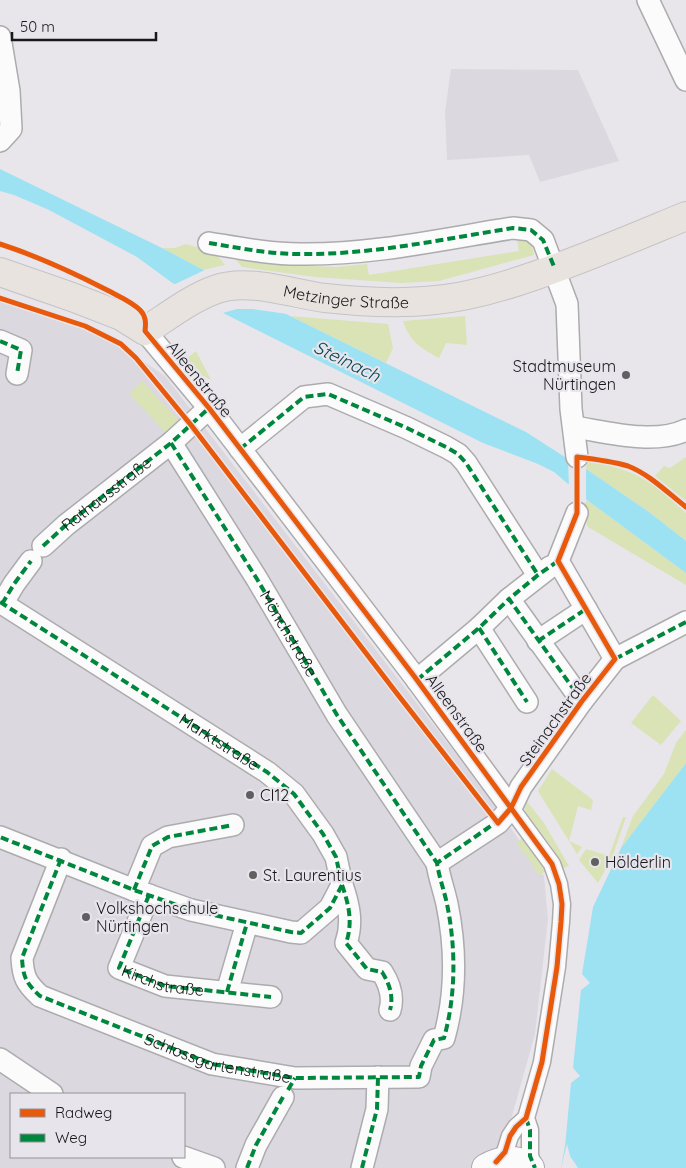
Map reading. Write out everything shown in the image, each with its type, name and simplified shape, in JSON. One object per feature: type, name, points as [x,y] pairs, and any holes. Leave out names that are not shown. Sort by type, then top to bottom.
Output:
[{"type":"main road","name":"Metzinger Straße","points":[[145,331],[177,310],[218,288],[245,285],[324,298],[385,302],[435,300],[493,290],[555,269],[686,216]]},
{"type":"main road","points":[[0,272],[121,316],[145,331]]},
{"type":"street","points":[[648,0],[686,80]]},
{"type":"street","points":[[0,37],[9,92],[10,129],[0,140]]},
{"type":"street","points":[[209,243],[267,252],[299,254],[342,253],[513,228],[531,230],[543,240],[567,304],[571,409],[577,457]]},
{"type":"street","name":"Alleenstraße","points":[[145,331],[209,408],[417,680],[552,864],[559,884],[562,904],[557,967],[543,1053],[526,1118],[530,1130],[530,1156],[535,1168]]},
{"type":"street","points":[[0,341],[21,350],[17,374]]},
{"type":"street","points":[[240,449],[304,397],[328,394],[398,424],[458,454],[466,463],[538,575]]},
{"type":"street","points":[[171,443],[209,408]]},
{"type":"street","points":[[574,427],[657,437],[675,435],[686,430]]},
{"type":"street","name":"Rathausstraße","points":[[1,603],[37,554],[66,524],[171,443]]},
{"type":"street","name":"Mönchstraße","points":[[171,443],[257,579],[336,715],[436,863],[447,904],[454,957],[452,984],[444,1038],[434,1040],[421,1066],[419,1077]]},
{"type":"street","points":[[417,680],[479,628],[509,599],[558,561],[577,513]]},
{"type":"street","points":[[558,561],[615,659]]},
{"type":"street","name":"Steinachstraße","points":[[509,599],[582,701]]},
{"type":"street","name":"Marktstraße","points":[[1,603],[267,772],[294,794],[323,834],[336,858],[349,906],[350,930],[346,943],[367,969],[382,972],[388,981],[392,1002],[390,1010]]},
{"type":"street","points":[[538,641],[586,608]]},
{"type":"street","name":"Steinachstraße","points":[[511,808],[521,787],[582,701],[615,659],[686,622]]},
{"type":"street","name":"Steinachstraße","points":[[479,628],[527,702]]},
{"type":"street","points":[[436,863],[498,822],[511,808]]},
{"type":"street","name":"Kirchstraße","points":[[233,825],[168,837],[152,846],[142,893],[119,968],[165,986],[271,997]]},
{"type":"street","points":[[0,837],[142,893],[191,910],[301,933],[330,908],[342,885]]},
{"type":"street","name":"Schlossgartenstraße","points":[[60,860],[22,958],[23,973],[29,986],[40,996],[212,1064],[288,1088],[378,1076],[419,1077]]},
{"type":"street","name":"Kirchstraße","points":[[227,992],[248,923]]},
{"type":"street","points":[[0,1058],[51,1093]]},
{"type":"street","points":[[362,1168],[377,1109],[378,1076]]},
{"type":"street","points":[[247,1168],[256,1145],[288,1088]]},
{"type":"street","name":"Alleenstraße","points":[[491,1165],[505,1152],[510,1136],[526,1118]]},
{"type":"street","points":[[185,1158],[214,1168]]},
{"type":"street","points":[[491,1165],[511,1160],[526,1164],[530,1168]]},
{"type":"shaded area","points":[[451,69],[578,70],[619,161],[540,182],[529,155],[447,160],[445,112]]},
{"type":"shaded area","points":[[0,296],[101,332],[165,376],[492,801],[544,876],[548,919],[535,1034],[503,1141],[496,1155],[478,1168],[0,1168]]},
{"type":"green space","points":[[522,238],[531,241],[534,255],[439,281],[402,283],[315,277],[242,267],[231,254],[310,266],[336,267],[367,264],[369,275],[519,251],[517,239]]},
{"type":"green space","points":[[186,244],[214,252],[225,265],[203,270],[162,248],[175,248]]},
{"type":"green space","points":[[290,316],[388,324],[393,348],[386,363]]},
{"type":"green space","points":[[465,316],[467,345],[446,343],[439,358],[417,344],[409,334],[403,321]]},
{"type":"green space","points":[[196,351],[211,380],[198,373],[186,359]]},
{"type":"green space","points":[[142,381],[183,425],[170,437],[129,394]]},
{"type":"green space","points":[[686,457],[686,501],[655,476],[664,466],[670,468]]},
{"type":"green space","points":[[587,461],[628,471],[643,478],[659,490],[686,513],[686,541],[649,512],[586,469]]},
{"type":"green space","points":[[587,500],[686,573],[686,585],[588,527],[581,510]]},
{"type":"green space","points":[[653,695],[681,721],[661,745],[631,723]]},
{"type":"green space","points":[[686,730],[686,763],[621,848],[633,816],[664,774],[676,743]]},
{"type":"green space","points":[[552,769],[593,800],[591,810],[578,806],[569,841],[582,847],[577,854],[538,791]]},
{"type":"green space","points":[[525,799],[544,823],[569,866],[563,868],[552,847],[526,813]]},
{"type":"green space","points":[[623,817],[626,817],[613,855],[598,883],[579,860],[586,849],[609,856]]},
{"type":"green space","points":[[522,838],[537,857],[545,872],[538,875],[531,862],[516,843]]},
{"type":"water","name":"Steinach","points":[[0,169],[162,248],[290,316],[526,432],[586,469],[649,512],[686,541],[686,573],[587,500],[554,472],[483,443],[225,314],[171,282],[137,257],[49,210],[0,191]]},
{"type":"water","points":[[686,763],[686,1168],[561,1168],[571,1083],[580,1076],[573,1068],[581,990],[590,983],[582,974],[593,907],[621,848]]},
{"type":"pier","points":[[207,269],[294,315],[253,309],[237,309],[219,314],[171,286]]},
{"type":"pier","points":[[568,459],[575,460],[586,466],[586,502],[569,488]]},
{"type":"pier","points":[[567,1144],[570,1156],[578,1168],[561,1168]]},
{"type":"marked path","points":[[209,243],[277,253],[327,254],[407,246],[513,228],[531,230],[543,240],[555,269]]},
{"type":"marked path","points":[[0,341],[21,350],[17,374]]},
{"type":"marked path","points":[[240,449],[304,397],[328,394],[407,428],[458,454],[466,463],[538,575]]},
{"type":"marked path","points":[[43,546],[66,525],[171,443],[209,408]]},
{"type":"marked path","points":[[171,443],[257,579],[337,715],[437,863]]},
{"type":"marked path","points":[[2,604],[31,561]]},
{"type":"marked path","points":[[558,561],[509,599],[582,701]]},
{"type":"marked path","points":[[417,680],[479,628],[509,599]]},
{"type":"marked path","points":[[0,602],[267,772],[294,794],[323,834],[336,857],[342,885],[330,908],[301,933],[291,932],[191,910],[134,890],[0,837]]},
{"type":"marked path","points":[[538,641],[586,609]]},
{"type":"marked path","points":[[615,659],[686,622]]},
{"type":"marked path","points":[[479,628],[527,702]]},
{"type":"marked path","points":[[61,859],[22,958],[26,979],[40,996],[212,1064],[295,1078],[419,1077],[421,1066],[434,1040],[444,1038],[453,988],[453,954],[450,921],[437,863],[501,819]]},
{"type":"marked path","points":[[134,890],[152,846],[168,837],[233,825]]},
{"type":"marked path","points":[[342,885],[347,900],[350,921],[346,943],[367,969],[382,972],[390,990],[390,1010]]},
{"type":"marked path","points":[[149,895],[119,968],[165,986],[271,997]]},
{"type":"marked path","points":[[227,992],[247,923]]},
{"type":"marked path","points":[[362,1168],[377,1109],[378,1077]]},
{"type":"marked path","points":[[288,1090],[295,1078]]},
{"type":"marked path","points":[[247,1168],[256,1145],[283,1097]]},
{"type":"marked path","points":[[526,1118],[530,1130],[530,1156],[535,1168]]},
{"type":"cycle path","points":[[0,244],[41,259],[81,277],[133,304],[140,310],[145,320],[145,331],[209,408],[414,676],[552,864],[559,884],[562,904],[557,967],[542,1062],[526,1118],[516,1127],[510,1136],[505,1152],[496,1162]]},
{"type":"cycle path","points":[[0,298],[85,326],[121,344],[136,358],[191,425],[498,823]]},
{"type":"cycle path","points":[[498,823],[511,808],[521,787],[582,701],[615,659],[558,561],[577,513],[577,457],[596,459],[636,469],[686,507]]},
{"type":"place","name":"Stadtmuseum Nürtingen","points":[[626,375]]},
{"type":"place","name":"CI12","points":[[250,795]]},
{"type":"place","name":"Hölderlin","points":[[595,862]]},
{"type":"place","name":"St. Laurentius","points":[[253,875]]},
{"type":"place","name":"Volkshochschule Nürtingen","points":[[86,917]]}]
